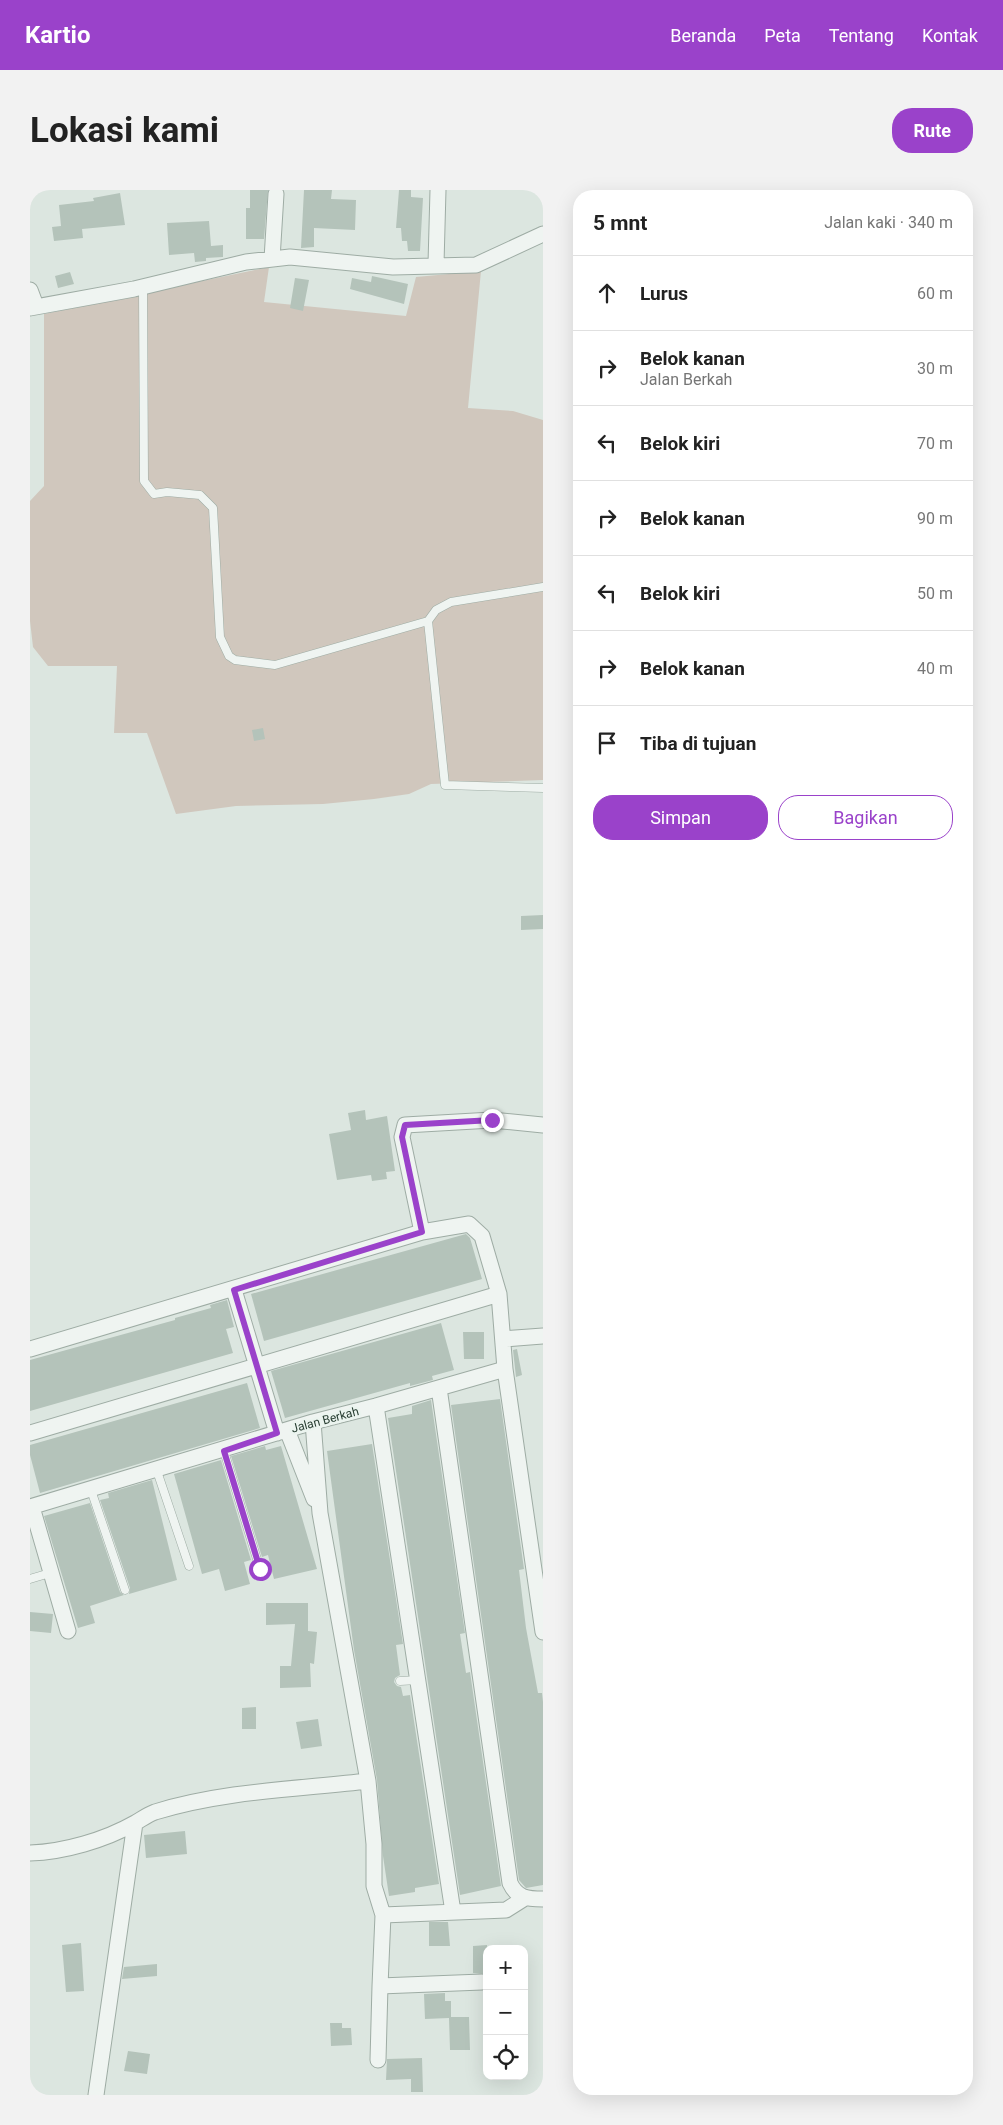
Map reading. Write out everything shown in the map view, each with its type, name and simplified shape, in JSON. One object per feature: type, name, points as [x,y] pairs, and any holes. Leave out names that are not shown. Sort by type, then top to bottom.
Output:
[{"type":"street","points":[[436,264],[438,190]]},
{"type":"street","points":[[272,259],[276,194]]},
{"type":"street","points":[[30,290],[33,307],[143,287],[246,262],[290,257],[393,267],[483,263],[543,234]]},
{"type":"street","points":[[422,1232],[402,1137],[405,1125],[492,1120],[543,1125]]},
{"type":"street","points":[[30,1348],[234,1290],[422,1232],[469,1224],[482,1236],[499,1294],[505,1368],[543,1632]]},
{"type":"street","points":[[234,1290],[256,1365],[282,1432],[320,1513]]},
{"type":"street","points":[[30,1432],[499,1294]]},
{"type":"street","points":[[504,1339],[543,1336]]},
{"type":"street","name":"Jalan Berkah","points":[[31,1507],[224,1451],[313,1422],[376,1406],[505,1368]]},
{"type":"street","points":[[439,1388],[510,1883],[515,1893],[525,1898],[543,1899]]},
{"type":"street","points":[[376,1406],[453,1912]]},
{"type":"street","points":[[313,1422],[320,1513],[368,1781],[374,1844],[374,1886],[383,1915],[378,2060]]},
{"type":"street","points":[[31,1507],[68,1631]]},
{"type":"street","points":[[30,1853],[69,1848],[135,1823],[155,1812],[239,1795],[368,1781]]},
{"type":"street","points":[[96,2095],[135,1823]]},
{"type":"street","points":[[383,1915],[506,1910],[525,1898]]},
{"type":"street","points":[[380,1986],[482,1982]]},
{"type":"lane","points":[[143,287],[144,480],[154,494],[167,492],[200,495],[213,508],[220,637],[229,656],[235,660],[275,665],[428,621],[436,610],[451,602],[543,587]]},
{"type":"lane","points":[[428,621],[445,785],[543,788]]},
{"type":"lane","points":[[224,1451],[260,1569]]},
{"type":"lane","points":[[157,1471],[189,1566]]},
{"type":"lane","points":[[91,1490],[125,1590]]},
{"type":"lane","points":[[30,1579],[50,1573]]},
{"type":"lane","points":[[400,1681],[418,1680]]},
{"type":"shaded area","points":[[269,267],[264,302],[406,316],[416,277],[481,271],[468,408],[513,411],[543,420],[543,780],[431,784],[409,794],[374,799],[323,804],[236,806],[176,814],[147,733],[114,733],[117,666],[48,666],[33,647],[30,621],[30,501],[44,486],[44,314]]},
{"type":"building","points":[[250,190],[268,190],[264,239],[246,239],[246,208],[250,208]]},
{"type":"building","points":[[304,190],[332,190],[331,199],[356,200],[355,230],[314,228],[314,247],[301,248]]},
{"type":"building","points":[[399,190],[411,190],[411,197],[423,198],[420,251],[408,251],[407,241],[402,241],[401,228],[396,228]]},
{"type":"building","points":[[120,193],[125,225],[82,229],[83,238],[54,241],[52,227],[61,226],[59,205],[94,201],[93,198]]},
{"type":"building","points":[[209,221],[211,246],[223,245],[223,257],[206,258],[206,261],[195,262],[194,253],[169,255],[167,223]]},
{"type":"building","points":[[70,272],[74,284],[58,288],[55,276]]},
{"type":"building","points":[[372,276],[408,284],[404,304],[350,289],[352,278],[371,282]]},
{"type":"building","points":[[295,278],[309,280],[303,311],[290,308]]},
{"type":"building","points":[[263,728],[265,739],[254,741],[252,730]]},
{"type":"building","points":[[543,915],[543,929],[521,930],[521,916]]},
{"type":"building","points":[[365,1110],[366,1120],[387,1116],[395,1171],[386,1172],[387,1179],[372,1181],[371,1175],[337,1180],[329,1134],[351,1130],[348,1113]]},
{"type":"building","points":[[466,1234],[470,1238],[482,1279],[264,1341],[251,1294]]},
{"type":"building","points":[[227,1300],[234,1327],[226,1329],[233,1353],[30,1411],[30,1360],[175,1320],[175,1318],[211,1308],[210,1305]]},
{"type":"building","points":[[441,1323],[454,1370],[432,1376],[433,1380],[410,1386],[410,1383],[285,1418],[271,1371]]},
{"type":"building","points":[[463,1332],[484,1332],[484,1359],[464,1359]]},
{"type":"building","points":[[517,1349],[522,1375],[516,1377],[513,1350]]},
{"type":"building","points":[[247,1383],[260,1428],[40,1493],[30,1455],[30,1445]]},
{"type":"building","points":[[500,1399],[524,1569],[519,1570],[526,1628],[538,1693],[542,1693],[543,1702],[543,1885],[526,1888],[519,1880],[451,1405]]},
{"type":"building","points":[[431,1400],[465,1633],[460,1634],[466,1673],[470,1672],[501,1886],[460,1895],[388,1418],[412,1414],[412,1406]]},
{"type":"building","points":[[372,1444],[403,1644],[396,1645],[400,1675],[395,1678],[394,1682],[397,1686],[401,1687],[403,1696],[410,1695],[439,1884],[415,1888],[415,1892],[389,1896],[383,1856],[377,1780],[354,1650],[327,1451]]},
{"type":"building","points":[[265,1446],[266,1450],[281,1446],[317,1569],[274,1579],[268,1555],[262,1557],[231,1456]]},
{"type":"building","points":[[221,1460],[251,1560],[244,1562],[250,1584],[225,1591],[219,1569],[202,1574],[174,1474]]},
{"type":"building","points":[[152,1480],[177,1580],[129,1594],[130,1588],[100,1500],[109,1498],[108,1493]]},
{"type":"building","points":[[90,1503],[120,1592],[124,1595],[90,1606],[95,1623],[78,1628],[44,1516]]},
{"type":"building","points":[[266,1603],[308,1603],[308,1631],[317,1632],[314,1664],[310,1663],[311,1687],[280,1688],[280,1666],[291,1666],[295,1624],[266,1625]]},
{"type":"building","points":[[30,1612],[53,1614],[51,1633],[30,1631]]},
{"type":"building","points":[[256,1707],[256,1729],[242,1729],[242,1708]]},
{"type":"building","points":[[318,1719],[322,1746],[301,1749],[296,1722]]},
{"type":"building","points":[[185,1831],[187,1854],[146,1858],[144,1835]]},
{"type":"building","points":[[429,1922],[448,1922],[450,1946],[429,1946]]},
{"type":"building","points":[[81,1943],[84,1991],[66,1992],[62,1945]]},
{"type":"building","points":[[483,1945],[483,1974],[473,1973],[473,1946]]},
{"type":"building","points":[[157,1964],[157,1976],[122,1979],[124,1967]]},
{"type":"building","points":[[445,1993],[445,2001],[451,2001],[451,2017],[469,2017],[470,2050],[450,2050],[449,2018],[425,2019],[424,1994]]},
{"type":"building","points":[[330,2023],[342,2023],[342,2028],[351,2028],[352,2045],[331,2046]]},
{"type":"building","points":[[128,2051],[150,2054],[147,2074],[124,2071]]},
{"type":"building","points":[[422,2058],[423,2092],[411,2092],[411,2079],[386,2080],[387,2059]]},
{"type":"route","points":[[260,1569],[224,1451],[277,1433],[234,1290],[422,1232],[402,1137],[405,1125],[411,1123],[492,1120]]}]
